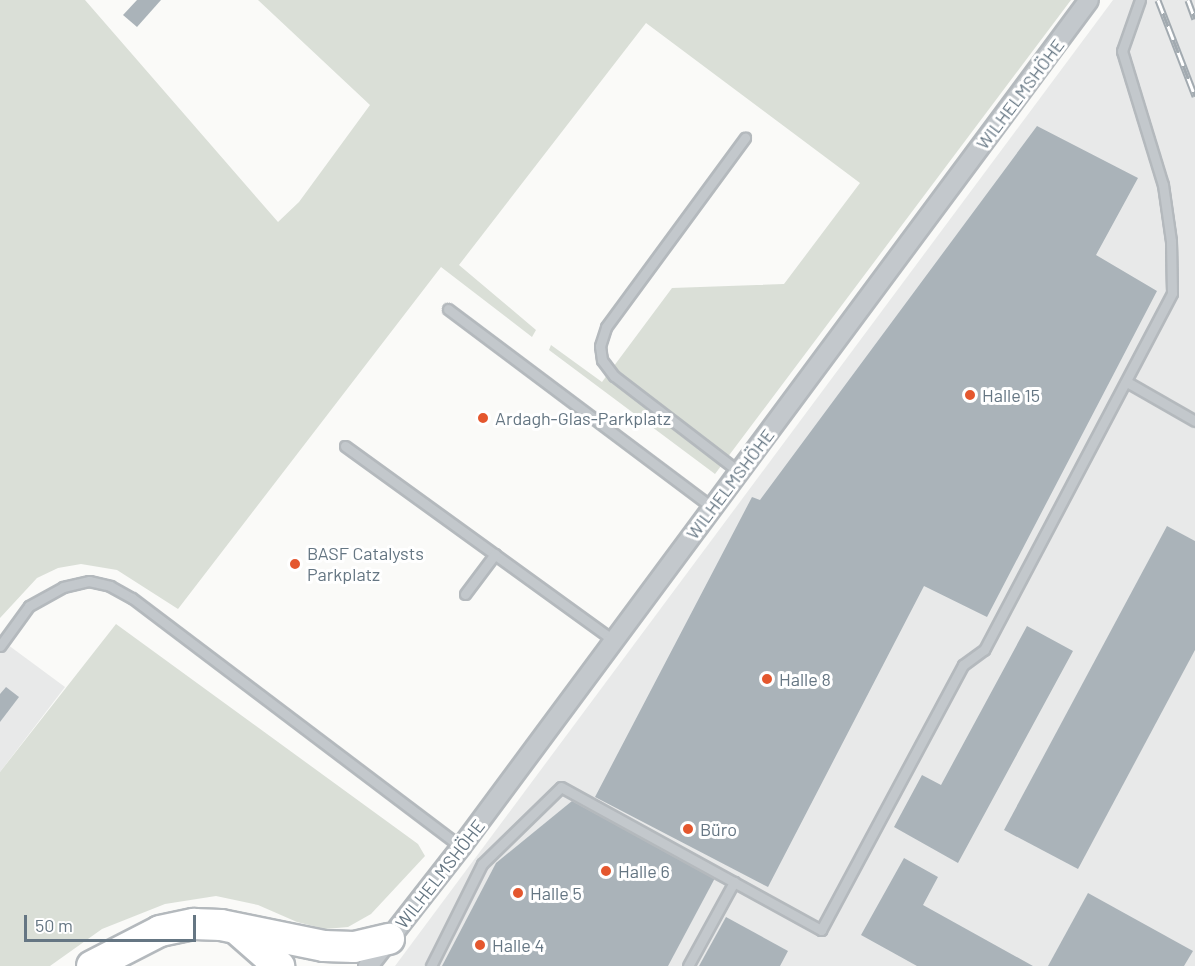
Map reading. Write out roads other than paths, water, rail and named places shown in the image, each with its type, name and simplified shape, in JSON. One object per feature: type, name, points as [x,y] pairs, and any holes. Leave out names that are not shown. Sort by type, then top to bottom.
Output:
[{"type":"highway","points":[[92,966],[159,931],[194,924],[324,946],[354,948],[389,939]]},
{"type":"highway","points":[[238,930],[279,966]]},
{"type":"street","name":"WILHELMSHÖHE","points":[[368,966],[461,847],[1089,0]]},
{"type":"lane","points":[[431,966],[482,864],[561,787],[822,930],[963,665],[984,650],[1172,293],[1171,241],[1163,185],[1122,51],[1140,0]]},
{"type":"lane","points":[[738,471],[614,376],[602,360],[600,346],[606,327],[745,138]]},
{"type":"lane","points":[[448,309],[712,507]]},
{"type":"lane","points":[[1127,382],[1195,421]]},
{"type":"lane","points":[[345,446],[614,641]]},
{"type":"lane","points":[[465,594],[495,554]]},
{"type":"lane","points":[[0,646],[29,606],[63,586],[89,581],[110,586],[132,598],[461,847]]},
{"type":"lane","points":[[688,966],[734,882]]},
{"type":"railway","points":[[1158,0],[1195,96]]},
{"type":"railway","points":[[1188,0],[1195,19]]},
{"type":"place","name":"Halle 15","points":[[970,395]]},
{"type":"place","name":"Ardagh-Glas-Parkplatz","points":[[483,418]]},
{"type":"place","name":"BASF Catalysts Parkplatz","points":[[295,564]]},
{"type":"place","name":"Halle 8","points":[[767,679]]},
{"type":"place","name":"Büro","points":[[688,829]]},
{"type":"place","name":"Halle 6","points":[[606,871]]},
{"type":"place","name":"Halle 5","points":[[518,893]]},
{"type":"place","name":"Halle 4","points":[[480,945]]}]
